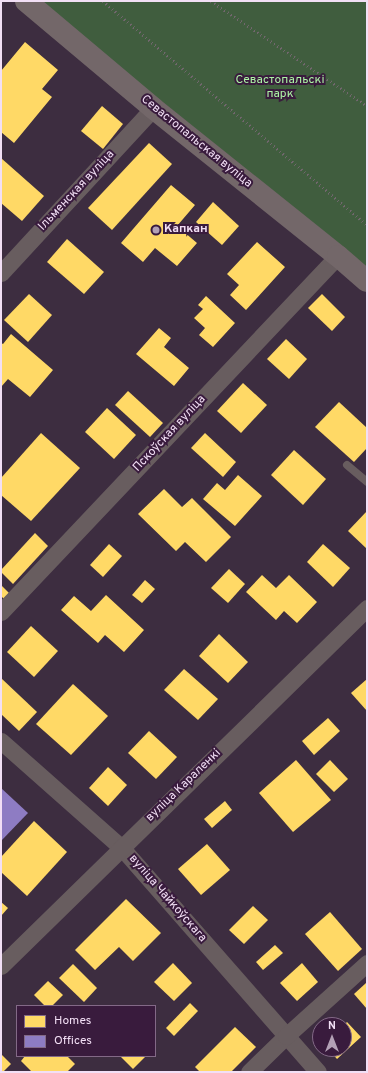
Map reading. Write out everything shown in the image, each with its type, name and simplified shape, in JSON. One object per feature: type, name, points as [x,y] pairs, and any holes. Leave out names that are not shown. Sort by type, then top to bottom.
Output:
[{"type":"street","name":"Севастопальская вуліца","points":[[26,1],[153,108],[338,256],[367,282]]},
{"type":"street","name":"Ільменская вуліца","points":[[1,273],[153,108]]},
{"type":"street","name":"Пскоўская вуліца","points":[[1,612],[338,256]]},
{"type":"street","name":"вуліца Караленкі","points":[[1,966],[367,608]]},
{"type":"street","name":"вуліца Чайкоўскага","points":[[1,741],[121,847],[318,1072]]},
{"type":"street","points":[[249,1072],[286,1036],[367,963]]},
{"type":"lane","points":[[347,465],[367,482]]},
{"type":"path","points":[[103,1],[367,225]]},
{"type":"path","points":[[212,1],[367,106]]},
{"type":"green space","name":"Севастопальскі парк","points":[[38,1],[367,1],[367,274]]},
{"type":"building: Homes","points":[[25,42],[58,70],[42,89],[52,97],[14,143],[1,132],[1,71]]},
{"type":"building: Homes","points":[[102,106],[123,124],[103,149],[81,131]]},
{"type":"building: Homes","points":[[149,143],[172,164],[112,230],[88,208]]},
{"type":"building: Homes","points":[[1,158],[44,196],[22,221],[1,203]]},
{"type":"building: Homes","points":[[171,185],[195,205],[177,226],[197,243],[177,266],[155,248],[143,262],[121,243]]},
{"type":"building: Homes","points":[[213,202],[239,226],[222,245],[196,222]]},
{"type":"building: Homes","points":[[67,239],[104,272],[84,294],[47,262]]},
{"type":"building: Homes","points":[[257,242],[285,267],[246,310],[230,295],[239,285],[227,274]]},
{"type":"building: Homes","points":[[29,294],[52,315],[28,342],[4,320]]},
{"type":"building: Homes","points":[[322,294],[345,317],[332,331],[308,308]]},
{"type":"building: Homes","points":[[206,296],[235,323],[213,347],[199,335],[205,328],[194,318],[203,309],[198,305]]},
{"type":"building: Homes","points":[[159,328],[171,338],[164,347],[189,368],[174,386],[136,354]]},
{"type":"building: Homes","points":[[11,334],[53,370],[30,397],[8,379],[1,387],[1,343],[3,344]]},
{"type":"building: Homes","points":[[286,339],[307,359],[289,379],[267,359]]},
{"type":"building: Homes","points":[[243,383],[267,405],[241,433],[217,411]]},
{"type":"building: Homes","points":[[128,391],[163,423],[150,437],[115,405]]},
{"type":"building: Homes","points":[[339,402],[367,428],[367,448],[354,462],[315,427]]},
{"type":"building: Homes","points":[[107,408],[136,435],[114,459],[85,432]]},
{"type":"building: Homes","points":[[41,433],[80,468],[31,521],[1,495],[1,478]]},
{"type":"building: Homes","points":[[205,433],[236,462],[223,477],[191,448]]},
{"type":"building: Homes","points":[[294,450],[326,479],[303,505],[271,475]]},
{"type":"building: Homes","points":[[238,475],[262,496],[235,526],[203,499],[217,483],[225,490]]},
{"type":"building: Homes","points":[[164,489],[182,507],[192,498],[231,537],[206,562],[185,542],[176,551],[138,514]]},
{"type":"building: Homes","points":[[367,511],[367,549],[348,531]]},
{"type":"building: Homes","points":[[35,533],[48,546],[13,584],[1,572],[1,570]]},
{"type":"building: Homes","points":[[109,544],[122,556],[103,577],[90,565]]},
{"type":"building: Homes","points":[[323,544],[350,568],[333,587],[307,562]]},
{"type":"building: Homes","points":[[229,569],[245,584],[228,603],[211,588]]},
{"type":"building: Homes","points":[[262,575],[276,588],[289,575],[317,602],[297,623],[284,611],[276,620],[246,592]]},
{"type":"building: Homes","points":[[145,580],[155,589],[142,603],[132,595]]},
{"type":"building: Homes","points":[[1,585],[11,595],[6,601],[1,596]]},
{"type":"building: Homes","points":[[106,595],[144,630],[124,652],[105,635],[98,643],[61,610],[74,596],[91,611]]},
{"type":"building: Homes","points":[[31,626],[58,651],[34,677],[7,652]]},
{"type":"building: Homes","points":[[219,634],[248,662],[228,683],[199,656]]},
{"type":"building: Homes","points":[[184,669],[218,699],[198,720],[164,690]]},
{"type":"building: Homes","points":[[1,678],[37,712],[19,731],[1,714]]},
{"type":"building: Homes","points":[[367,679],[367,711],[351,693]]},
{"type":"building: Homes","points":[[73,684],[108,716],[71,755],[36,724]]},
{"type":"building: Homes","points":[[328,718],[340,731],[314,755],[302,741]]},
{"type":"building: Homes","points":[[149,731],[177,757],[156,779],[128,753]]},
{"type":"building: Homes","points":[[296,760],[331,800],[293,832],[259,793]]},
{"type":"building: Homes","points":[[330,760],[348,779],[334,792],[316,774]]},
{"type":"building: Homes","points":[[108,767],[127,785],[108,806],[89,788]]},
{"type":"building: Homes","points":[[225,801],[232,810],[212,828],[204,819]]},
{"type":"building: Homes","points":[[34,821],[67,852],[27,896],[1,872],[1,857]]},
{"type":"building: Homes","points":[[207,844],[230,870],[201,895],[178,869]]},
{"type":"building: Homes","points":[[126,899],[161,933],[133,961],[119,947],[95,970],[75,950]]},
{"type":"building: Homes","points":[[1,902],[8,908],[1,916]]},
{"type":"building: Homes","points":[[253,906],[268,920],[244,944],[229,930]]},
{"type":"building: Homes","points":[[330,912],[362,949],[338,971],[305,934]]},
{"type":"building: Homes","points":[[275,945],[283,953],[263,970],[256,962]]},
{"type":"building: Homes","points":[[173,963],[192,983],[174,1001],[154,982]]},
{"type":"building: Homes","points":[[302,963],[318,982],[297,1001],[280,983]]},
{"type":"building: Homes","points":[[73,964],[97,988],[84,1002],[59,978]]},
{"type":"building: Homes","points":[[48,981],[63,995],[53,1005],[44,1005],[34,995]]},
{"type":"building: Homes","points":[[366,983],[367,985],[367,1009],[354,994]]},
{"type":"building: Homes","points":[[190,1003],[198,1011],[174,1036],[166,1028]]},
{"type":"building: Homes","points":[[235,1027],[256,1047],[231,1072],[200,1072],[195,1067]]},
{"type":"building: Homes","points":[[352,1027],[361,1037],[352,1045]]},
{"type":"building: Homes","points":[[1,1054],[11,1064],[3,1072],[1,1072]]},
{"type":"building: Homes","points":[[24,1057],[68,1057],[75,1064],[67,1072],[32,1072],[21,1061]]},
{"type":"building: Homes","points":[[121,1057],[145,1057],[133,1069]]},
{"type":"building: Offices","points":[[1,788],[28,813],[1,841]]},
{"type":"place","name":"Капкан","points":[[156,230]]}]
